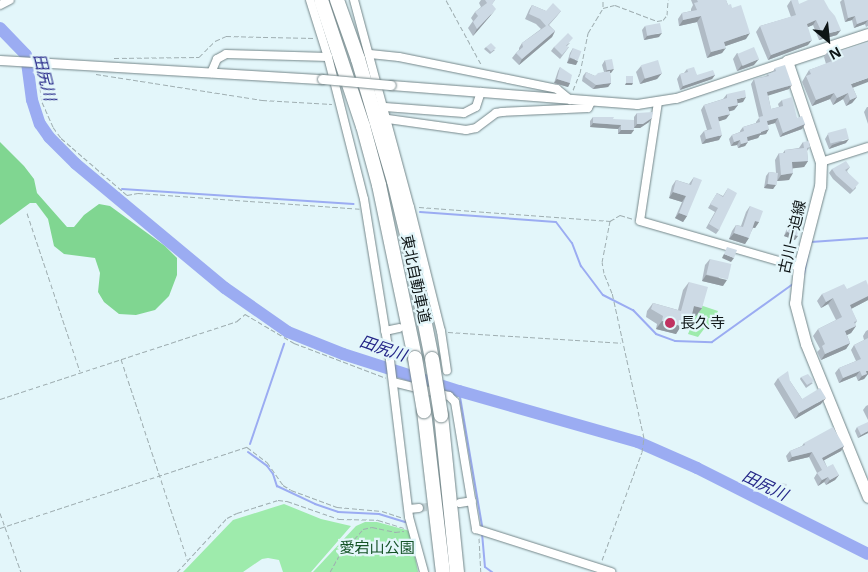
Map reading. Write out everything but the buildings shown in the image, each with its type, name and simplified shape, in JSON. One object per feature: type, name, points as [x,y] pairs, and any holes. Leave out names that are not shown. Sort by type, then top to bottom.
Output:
[{"type":"highway","name":"東北自動車道","points":[[321,0],[363,126],[379,185],[415,358],[424,411],[443,572]]},
{"type":"highway","name":"東北自動車道","points":[[337,0],[358,58],[394,181],[408,239],[432,359],[441,416],[457,572]]},
{"type":"main road","points":[[787,61],[868,34]]},
{"type":"main road","name":"古川一迫線","points":[[787,61],[821,162],[820,186],[798,276],[795,303],[806,344],[868,497]]},
{"type":"street","points":[[0,5],[10,0]]},
{"type":"street","points":[[310,0],[328,57],[366,210],[390,360],[409,513],[424,572]]},
{"type":"street","points":[[354,0],[385,107],[410,206],[434,322],[441,331],[447,372]]},
{"type":"street","points":[[211,72],[217,59],[226,54],[328,57]]},
{"type":"street","points":[[370,54],[399,57],[557,89],[570,100]]},
{"type":"street","points":[[0,60],[211,72],[591,102],[658,102],[787,61]]},
{"type":"street","points":[[385,107],[464,113],[476,107],[481,92]]},
{"type":"street","points":[[388,119],[393,118],[466,130],[476,128],[496,113],[588,108],[591,102]]},
{"type":"street","points":[[658,102],[640,221],[798,276]]},
{"type":"street","points":[[821,162],[868,147]]},
{"type":"street","points":[[385,331],[398,328]]},
{"type":"street","points":[[392,380],[453,398],[476,529],[611,572]]},
{"type":"street","points":[[460,503],[472,501]]},
{"type":"street","points":[[409,513],[420,508]]},
{"type":"path","points":[[446,0],[487,76]]},
{"type":"path","points":[[570,100],[580,73],[588,32],[603,8],[603,0]]},
{"type":"path","points":[[603,8],[615,5],[657,21],[663,20],[666,15],[668,0]]},
{"type":"path","points":[[109,58],[199,57],[215,41],[226,36],[322,38]]},
{"type":"path","points":[[39,62],[42,102],[53,127],[61,138],[127,195],[138,194],[366,210]]},
{"type":"path","points":[[92,73],[262,100],[319,105],[340,104]]},
{"type":"path","points":[[410,206],[610,221],[620,215],[640,221]]},
{"type":"path","points":[[28,213],[81,372]]},
{"type":"path","points":[[599,568],[642,452],[644,438],[613,299],[602,262],[610,221]]},
{"type":"path","points":[[0,399],[237,321],[245,314],[294,343],[392,380]]},
{"type":"path","points":[[441,331],[622,343]]},
{"type":"path","points":[[121,358],[188,560]]},
{"type":"path","points":[[0,528],[247,447],[267,462],[283,485],[291,490],[337,507],[371,510],[402,518],[409,513]]},
{"type":"path","points":[[177,572],[227,518],[278,500],[287,501],[340,519],[378,520],[412,529]]},
{"type":"path","points":[[0,513],[21,572]]},
{"type":"path","points":[[330,572],[339,556],[363,529],[372,527],[395,532],[412,529]]},
{"type":"path","points":[[479,530],[480,572]]},
{"type":"green space","points":[[0,142],[24,166],[34,179],[37,193],[67,227],[74,227],[84,215],[99,204],[110,206],[165,246],[177,258],[177,275],[169,296],[155,310],[136,315],[119,314],[104,302],[98,292],[100,273],[95,258],[64,254],[54,246],[48,219],[36,203],[30,203],[0,225]]},
{"type":"green space","points":[[700,305],[718,311],[710,330],[704,329],[698,337],[688,334]]},
{"type":"green space","points":[[284,504],[321,519],[351,526],[311,572],[283,572],[279,560],[268,558],[262,559],[243,572],[183,572],[233,520]]},
{"type":"green space","name":"愛宕山公園","points":[[365,522],[377,522],[410,531],[418,572],[313,572],[356,526]]},
{"type":"waterway","name":"田尻川","points":[[0,28],[26,55],[32,100],[40,124],[49,137],[76,164],[225,288],[288,332],[343,354],[459,391],[638,442],[697,468],[868,554]]},
{"type":"waterway","points":[[122,189],[354,204]]},
{"type":"waterway","name":"田尻川","points":[[116,196],[119,193]]},
{"type":"waterway","points":[[420,212],[556,222],[572,243],[581,266],[603,295],[633,310],[656,334],[675,341],[712,342],[793,284]]},
{"type":"waterway","points":[[811,242],[868,238]]},
{"type":"waterway","points":[[804,274],[809,249]]},
{"type":"waterway","points":[[250,444],[284,344]]},
{"type":"waterway","points":[[459,391],[482,526]]},
{"type":"waterway","points":[[248,452],[267,466],[273,474],[277,486],[315,504],[338,512],[379,514],[406,522]]},
{"type":"waterway","points":[[482,533],[485,567],[492,572]]},
{"type":"tunnel","points":[[419,508],[453,504]]},
{"type":"place","name":"長久寺","points":[[670,323]]}]
